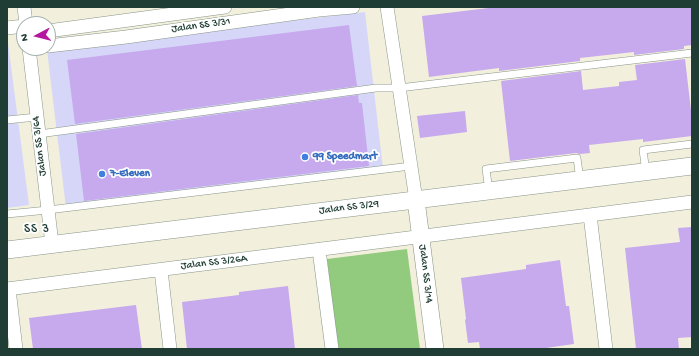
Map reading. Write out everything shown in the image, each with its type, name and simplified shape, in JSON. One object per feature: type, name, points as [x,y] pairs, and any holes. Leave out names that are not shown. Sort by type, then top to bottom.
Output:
[{"type":"street","name":"Jalan SS 3/31","points":[[56,30],[206,8],[225,7]]},
{"type":"street","name":"Jalan SS 3/31","points":[[56,45],[126,37],[319,10],[353,7]]},
{"type":"street","points":[[387,7],[416,200]]},
{"type":"street","name":"Jalan SS 3/64","points":[[31,56],[52,244]]},
{"type":"street","name":"Jalan SS 3/29","points":[[7,250],[692,166]]},
{"type":"street","name":"Jalan SS 3/14","points":[[416,200],[435,349]]},
{"type":"street","name":"Jalan SS 3/26A","points":[[8,289],[692,202]]},
{"type":"street","points":[[590,215],[606,349]]},
{"type":"street","points":[[319,250],[332,349]]},
{"type":"street","points":[[161,270],[170,349]]},
{"type":"street","points":[[8,289],[16,349]]},
{"type":"lane","points":[[39,134],[368,89],[399,88],[692,53]]},
{"type":"lane","points":[[7,120],[37,117]]},
{"type":"lane","points":[[646,172],[643,150],[692,144]]},
{"type":"lane","points":[[7,214],[411,166]]},
{"type":"shaded area","points":[[365,12],[383,169],[66,208],[48,56],[56,56],[56,49]]},
{"type":"shaded area","points":[[7,35],[29,205],[7,208]]},
{"type":"green space","points":[[407,249],[420,349],[338,349],[327,259]]},
{"type":"building","points":[[497,7],[692,7],[692,45],[684,46],[684,49],[634,55],[634,52],[580,58],[580,61],[499,71],[499,68],[429,77],[422,16]]},
{"type":"building","points":[[349,25],[357,86],[75,124],[67,60]]},
{"type":"building","points":[[685,59],[692,119],[692,136],[643,142],[643,139],[589,145],[590,153],[576,153],[510,161],[501,81],[581,71],[583,90],[619,86],[619,82],[637,80],[635,65]]},
{"type":"building","points":[[358,95],[359,103],[362,103],[369,166],[84,201],[76,134]]},
{"type":"building","points":[[465,111],[467,132],[420,138],[417,116]]},
{"type":"building","points":[[692,227],[692,337],[678,338],[679,349],[636,349],[625,248],[680,242],[678,228]]},
{"type":"building","points":[[560,260],[566,306],[569,306],[574,344],[539,349],[480,349],[479,342],[468,343],[461,278],[526,269],[526,265]]},
{"type":"building","points":[[288,286],[295,349],[187,349],[182,302],[239,295],[239,292]]},
{"type":"building","points":[[136,305],[142,349],[33,349],[29,318]]},
{"type":"place","name":"99 Speedmart","points":[[305,157]]},
{"type":"place","name":"7-Eleven","points":[[102,174]]},
{"type":"district","name":"SS 3","points":[[37,230]]}]
